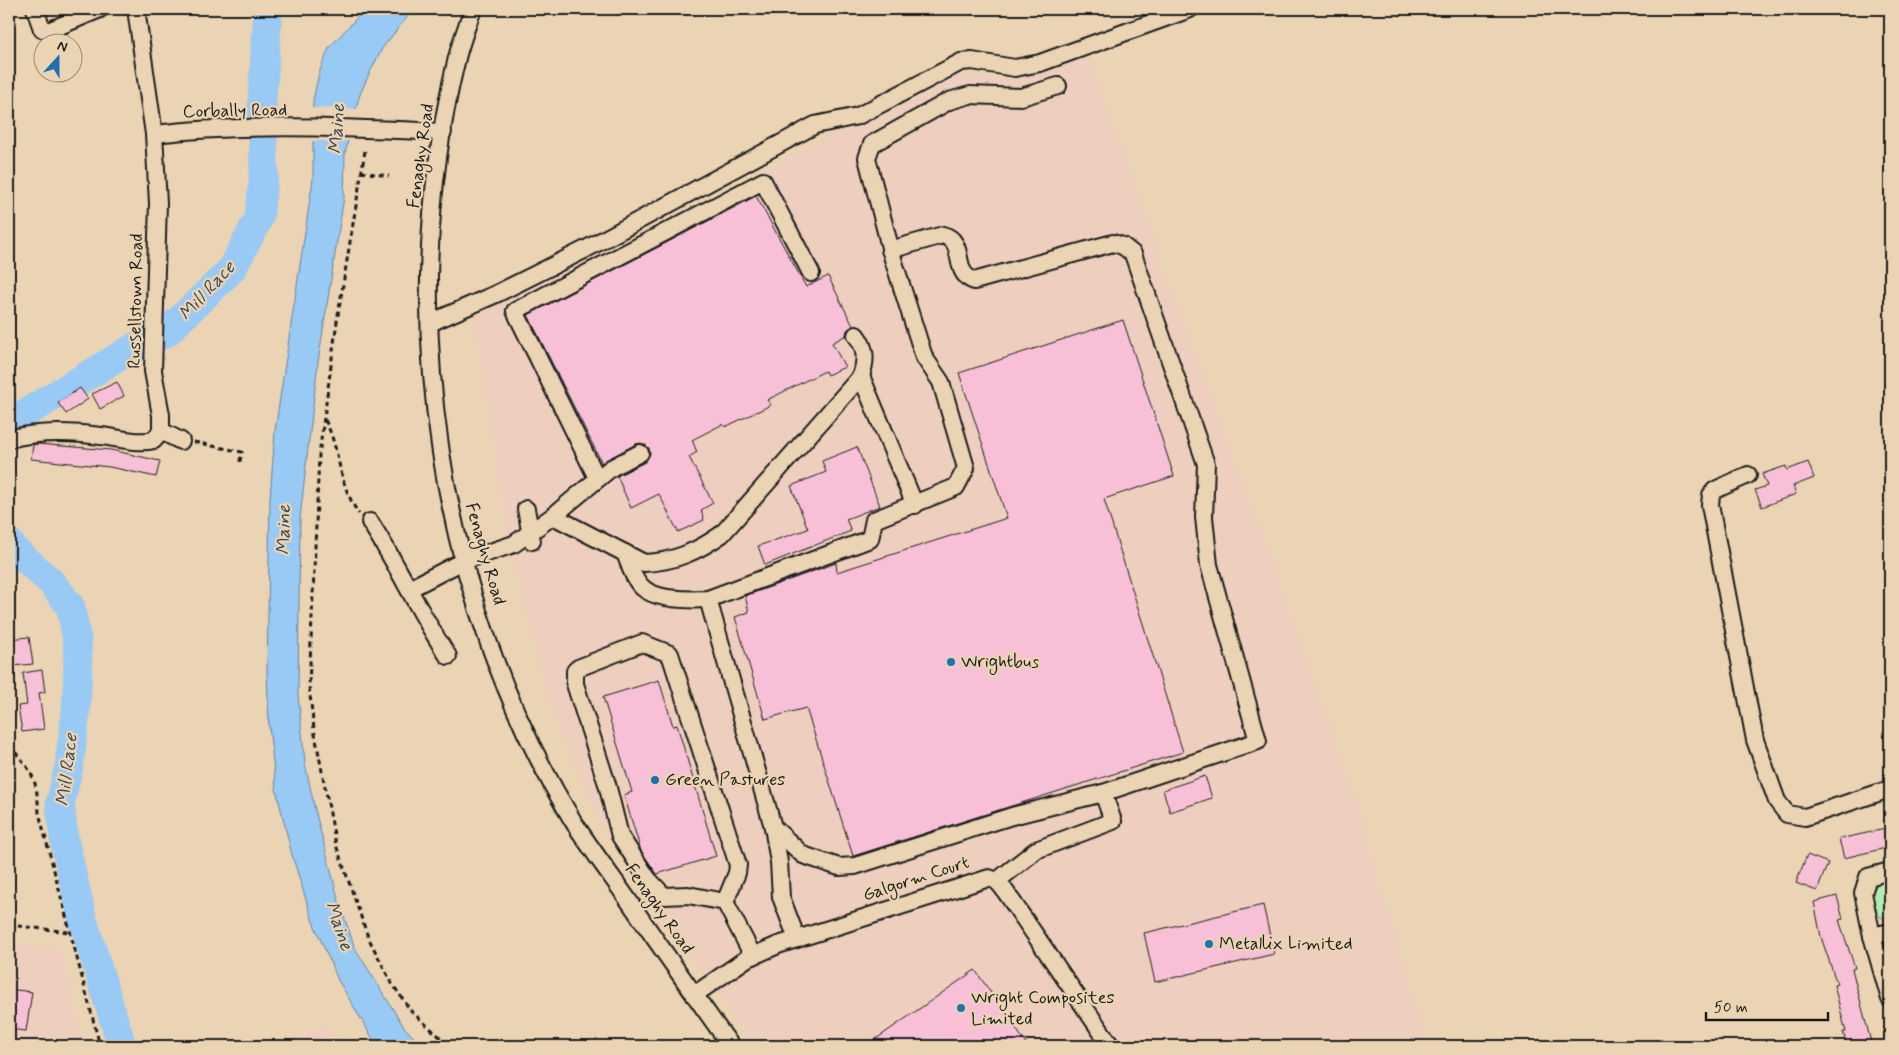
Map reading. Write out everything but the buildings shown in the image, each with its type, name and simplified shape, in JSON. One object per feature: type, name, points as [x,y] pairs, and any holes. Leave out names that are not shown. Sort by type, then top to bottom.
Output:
[{"type":"street","points":[[35,9],[42,29],[48,32],[100,9]]},
{"type":"street","points":[[136,9],[154,134]]},
{"type":"street","name":"Fenaghy Road","points":[[473,9],[456,61],[443,132],[433,202],[429,273],[433,386],[442,465],[463,561],[500,672],[533,747],[573,821],[730,1046]]},
{"type":"street","points":[[430,323],[496,294],[586,249],[815,125],[858,116],[961,62],[972,61],[1015,68],[1040,63],[1190,9]]},
{"type":"street","points":[[625,553],[640,586],[656,594],[682,601],[708,599],[870,539],[874,520],[956,486],[966,468],[941,382],[924,357],[890,250],[868,158],[872,144],[948,101],[970,95],[1021,96],[1058,86]]},
{"type":"street","name":"Corbally Road","points":[[154,134],[212,128],[381,129],[443,132]]},
{"type":"street","name":"Russellstown Road","points":[[154,134],[158,203],[153,332],[154,371],[161,416],[161,431]]},
{"type":"street","points":[[598,478],[516,311],[763,181],[811,273]]},
{"type":"street","points":[[773,827],[803,855],[838,867],[855,866],[1012,816],[1103,793],[1258,741],[1209,565],[1204,517],[1206,464],[1133,254],[1123,246],[1113,243],[974,282],[966,278],[962,272],[956,244],[951,237],[943,235],[890,250]]},
{"type":"street","points":[[553,516],[644,562],[660,562],[701,550],[722,534],[861,376],[866,362],[863,343],[856,335]]},
{"type":"street","points":[[861,376],[915,504]]},
{"type":"street","points":[[11,438],[53,432],[144,442],[154,440],[161,431],[181,441]]},
{"type":"street","points":[[409,589],[463,561],[532,537],[553,516],[598,478],[640,453]]},
{"type":"street","points":[[1748,475],[1715,490],[1711,495],[1710,505],[1755,740],[1777,801],[1787,814],[1804,817],[1890,789]]},
{"type":"street","points":[[526,509],[532,537]]},
{"type":"street","points":[[370,522],[392,556],[431,631],[448,656]]},
{"type":"street","points":[[708,599],[773,827],[780,862],[780,897],[797,939]]},
{"type":"street","points":[[725,902],[710,901],[688,895],[664,896],[648,879],[620,836],[607,784],[575,684],[575,671],[578,668],[642,643],[670,654],[738,865],[737,873],[725,902],[753,956]]},
{"type":"street","points":[[998,881],[1036,850],[1113,821],[1103,793]]},
{"type":"street","points":[[1890,871],[1868,877],[1863,893],[1872,936],[1890,999]]},
{"type":"street","name":"Galgorm Court","points":[[694,995],[753,956],[797,939],[984,878],[998,881],[1111,1046]]},
{"type":"street","points":[[1872,936],[1890,932]]},
{"type":"path","points":[[365,151],[319,456],[309,687],[314,729],[336,846],[368,937],[391,982],[411,1011],[450,1046]]},
{"type":"path","points":[[362,172],[389,176]]},
{"type":"path","points":[[324,418],[332,432],[340,474],[348,496],[359,513],[370,522]]},
{"type":"path","points":[[181,441],[195,442],[242,452],[239,465]]},
{"type":"path","points":[[9,745],[29,769],[36,782],[39,813],[100,1046]]},
{"type":"path","points":[[9,924],[70,932]]},
{"type":"shaded area","points":[[1086,51],[1347,770],[1428,1046],[753,1046],[609,839],[553,717],[508,540],[474,316],[953,74],[1014,79]]},
{"type":"shaded area","points":[[9,943],[60,949],[85,1046],[9,1046]]},
{"type":"shaded area","points":[[325,1024],[343,1046],[288,1046]]},
{"type":"green space","points":[[1890,878],[1890,923],[1872,911],[1869,902],[1878,881]]},
{"type":"water","name":"Maine","points":[[365,9],[414,9],[383,47],[368,76],[359,97],[345,153],[344,197],[318,362],[300,518],[298,695],[305,763],[315,810],[339,902],[355,948],[404,1027],[422,1046],[377,1046],[338,980],[313,922],[292,855],[276,789],[269,726],[267,671],[270,499],[275,431],[313,179],[313,101],[319,73],[329,48]]},
{"type":"pier","points":[[310,108],[358,109],[350,141],[309,141]]},
{"type":"waterway","name":"Mill Race","points":[[9,423],[135,347],[166,333],[232,269],[259,218],[264,172],[262,102],[268,9]]},
{"type":"waterway","name":"Mill Race","points":[[9,542],[14,549],[51,582],[71,607],[77,641],[76,712],[69,766],[60,804],[64,838],[82,917],[122,1046]]},
{"type":"place","name":"Wrightbus","points":[[951,662]]},
{"type":"place","name":"Green Pastures","points":[[655,780]]},
{"type":"place","name":"Metallix Limited","points":[[1209,944]]},
{"type":"place","name":"Wright Composites Limited","points":[[961,1008]]}]
